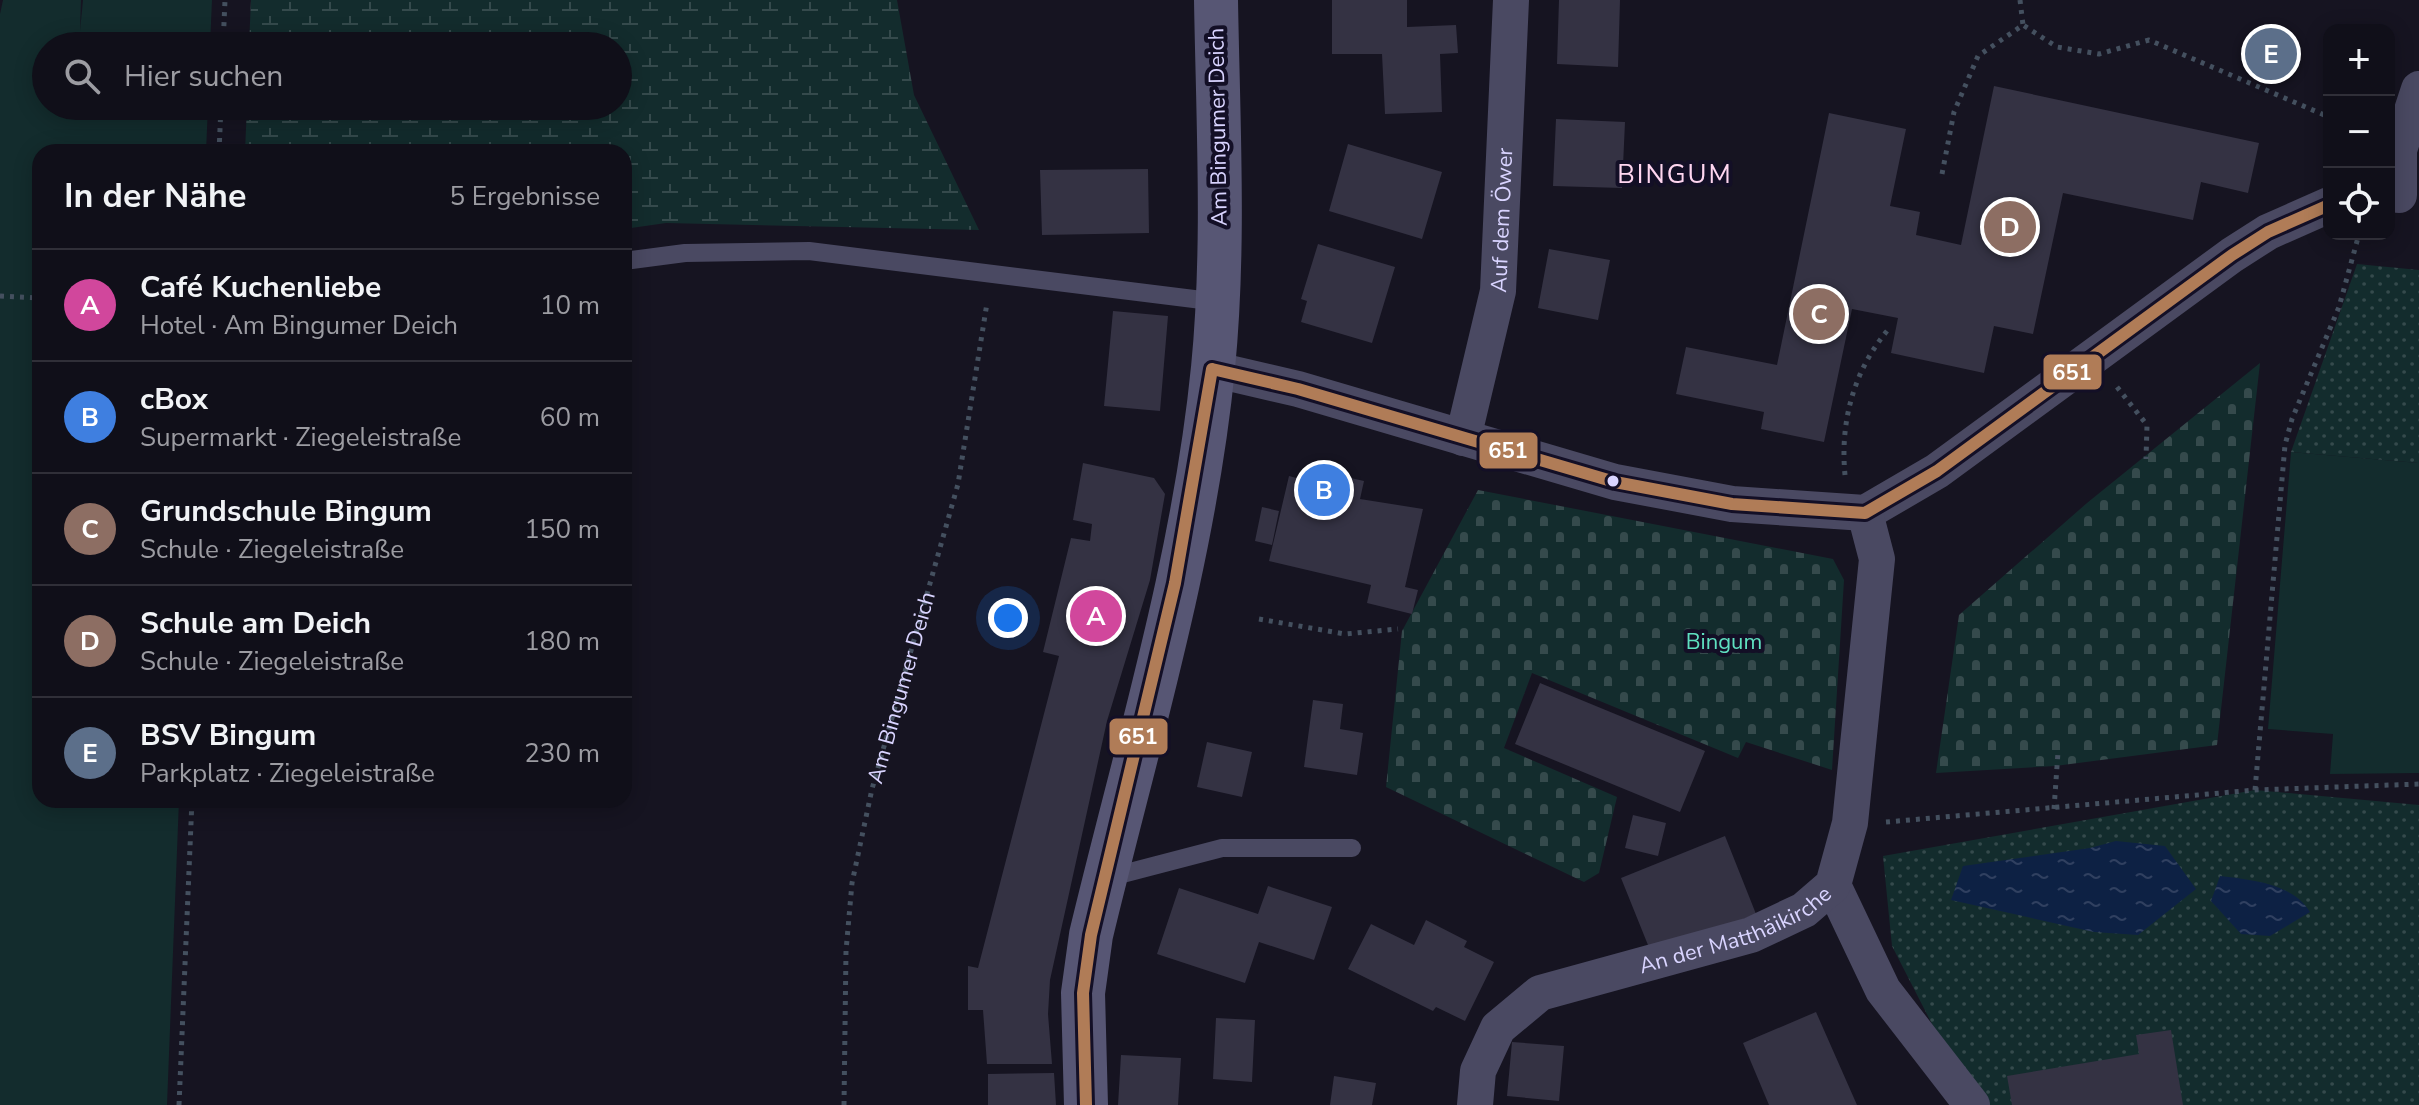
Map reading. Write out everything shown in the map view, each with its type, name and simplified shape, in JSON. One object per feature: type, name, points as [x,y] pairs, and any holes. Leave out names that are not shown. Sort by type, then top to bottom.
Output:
[{"type":"main road","name":"Am Bingumer Deich","points":[[1086,1105],[1083,993],[1091,935],[1175,591],[1198,481],[1212,369],[1218,302],[1216,0]]},
{"type":"street","name":"Auf dem Öwer","points":[[1463,438],[1498,291],[1511,0]]},
{"type":"street","points":[[2402,196],[2399,150],[2419,89]]},
{"type":"street","points":[[1212,369],[1298,389],[1615,482],[1732,504],[1865,513],[1937,471],[2092,356],[2268,232],[2323,208]]},
{"type":"street","name":"An der Matthäikirche","points":[[1475,1105],[1478,1071],[1498,1028],[1540,993],[1751,935],[1804,910],[1833,885],[1850,823],[1877,559],[1865,513]]},
{"type":"street","points":[[1833,885],[1883,990],[1972,1105]]},
{"type":"lane","points":[[632,260],[685,253],[809,251],[1218,302]]},
{"type":"lane","points":[[1104,879],[1222,848],[1352,848]]},
{"type":"path","points":[[224,32],[225,0]]},
{"type":"path","points":[[2020,0],[2023,25]]},
{"type":"path","points":[[2023,25],[2057,47],[2099,54],[2149,40],[2323,114]]},
{"type":"path","points":[[1942,174],[1954,112],[1978,56],[2023,25]]},
{"type":"path","points":[[219,144],[220,120]]},
{"type":"path","points":[[2255,790],[2285,445],[2292,419],[2339,307],[2357,240]]},
{"type":"path","name":"Am Bingumer Deich","points":[[844,1105],[846,951],[852,883],[872,789],[958,484],[992,272]]},
{"type":"path","points":[[0,296],[32,298]]},
{"type":"path","points":[[1865,513],[1844,473],[1851,388],[1873,347],[1887,331]]},
{"type":"path","points":[[2092,356],[2147,425],[2146,459]]},
{"type":"path","points":[[1259,619],[1345,634],[1398,629]]},
{"type":"path","points":[[2054,809],[2058,752]]},
{"type":"path","points":[[1850,823],[2054,809],[2255,790],[2419,784]]},
{"type":"path","points":[[179,1105],[192,808]]},
{"type":"green space","points":[[3,0],[81,0],[80,31],[83,0],[212,0],[211,32],[32,32],[32,120],[207,120],[206,144],[32,144],[32,808],[179,808],[167,1105],[0,1105],[0,14]]},
{"type":"green space","points":[[251,0],[897,0],[914,95],[979,230],[666,223],[632,228],[632,144],[245,144],[246,120],[632,120],[632,32],[250,32]]},
{"type":"green space","points":[[2357,264],[2419,270],[2419,463],[2291,452]]},
{"type":"green space","points":[[2260,363],[2217,745],[2055,766],[1936,773],[1959,615],[2087,503]]},
{"type":"green space","points":[[2291,452],[2419,463],[2419,773],[2330,774],[2333,734],[2268,729]]},
{"type":"green space","name":"Bingum","points":[[1478,490],[1833,559],[1844,580],[1832,770],[1746,742],[1738,758],[1532,673],[1504,748],[1617,797],[1599,873],[1584,882],[1386,787],[1402,631]]},
{"type":"green space","points":[[2255,790],[2419,805],[2419,1105],[1980,1105],[1954,1067],[1892,946],[1883,856]]},
{"type":"water","points":[[2116,841],[2165,846],[2196,889],[2138,935],[2094,932],[1951,900],[1963,866],[2090,848]]},
{"type":"water","points":[[2220,876],[2282,889],[2302,902],[2310,912],[2270,936],[2241,934],[2211,901]]},
{"type":"building","points":[[1332,0],[1407,0],[1407,27],[1456,25],[1458,53],[1440,54],[1442,112],[1385,114],[1382,54],[1332,54]]},
{"type":"building","points":[[1559,0],[1620,0],[1618,67],[1557,64]]},
{"type":"building","points":[[1994,86],[2259,143],[2248,193],[2201,182],[2193,220],[2063,193],[2033,334],[1994,326],[1984,373],[1891,353],[1898,318],[1852,309],[1824,442],[1761,429],[1764,412],[1676,394],[1686,347],[1777,365],[1829,113],[1906,129],[1890,206],[1920,212],[1916,235],[1961,245]]},
{"type":"building","points":[[1556,119],[1625,122],[1622,188],[1553,186]]},
{"type":"building","points":[[1348,144],[1442,172],[1422,239],[1329,211]]},
{"type":"building","points":[[1148,169],[1149,233],[1042,235],[1040,170]]},
{"type":"building","points":[[1318,244],[1395,267],[1372,343],[1301,322],[1307,301],[1301,299]]},
{"type":"building","points":[[1549,249],[1610,260],[1598,320],[1538,308]]},
{"type":"building","points":[[1113,311],[1168,316],[1160,411],[1104,406]]},
{"type":"building","points":[[1083,463],[1154,478],[1165,494],[1150,580],[1107,721],[1050,980],[1048,1014],[1052,1064],[987,1064],[983,1010],[968,1010],[968,966],[978,968],[1059,656],[1043,652],[1071,538],[1090,541],[1092,524],[1073,520]]},
{"type":"building","points":[[1305,474],[1332,480],[1333,474],[1364,481],[1360,499],[1423,509],[1405,587],[1418,590],[1412,614],[1367,603],[1371,585],[1269,561],[1289,476],[1304,480]]},
{"type":"building","points":[[1262,507],[1279,511],[1272,545],[1255,541]]},
{"type":"building","points":[[1540,683],[1705,751],[1680,812],[1515,744]]},
{"type":"building","points":[[1313,700],[1343,704],[1340,729],[1363,733],[1357,775],[1304,767]]},
{"type":"building","points":[[1207,742],[1252,752],[1242,797],[1197,787]]},
{"type":"building","points":[[1633,815],[1666,823],[1658,856],[1625,848]]},
{"type":"building","points":[[1725,836],[1756,914],[1652,955],[1621,878]]},
{"type":"building","points":[[1268,886],[1332,907],[1314,960],[1259,942],[1245,983],[1157,954],[1179,888],[1258,914]]},
{"type":"building","points":[[1426,920],[1467,941],[1464,947],[1494,962],[1465,1021],[1436,1007],[1433,1011],[1348,969],[1371,924],[1414,945]]},
{"type":"building","points":[[1816,1012],[1857,1105],[1769,1105],[1743,1043]]},
{"type":"building","points":[[1216,1018],[1255,1020],[1252,1082],[1213,1079]]},
{"type":"building","points":[[2171,1030],[2183,1105],[2012,1105],[2007,1076],[2139,1054],[2136,1035]]},
{"type":"building","points":[[1512,1042],[1564,1046],[1559,1101],[1507,1096]]},
{"type":"building","points":[[1121,1055],[1181,1058],[1178,1105],[1118,1105]]},
{"type":"building","points":[[1054,1073],[1056,1105],[988,1105],[988,1074]]},
{"type":"building","points":[[1334,1076],[1376,1083],[1372,1105],[1330,1105]]},
{"type":"transit line","name":"651","points":[[1212,369],[1298,389],[1615,482],[1732,504],[1865,513],[1937,471],[2232,255],[2268,232],[2323,208]]},
{"type":"transit line","name":"651","points":[[1086,1105],[1083,993],[1091,935],[1175,583],[1212,369]]},
{"type":"place","name":"BSV Bingum","points":[[2271,54]]},
{"type":"place","name":"Schule am Deich","points":[[2010,227]]},
{"type":"place","name":"Grundschule Bingum","points":[[1819,314]]},
{"type":"place","name":"cBox","points":[[1324,490]]},
{"type":"place","name":"Café Kuchenliebe","points":[[1096,616]]},
{"type":"district","name":"BINGUM","points":[[1675,174]]}]
